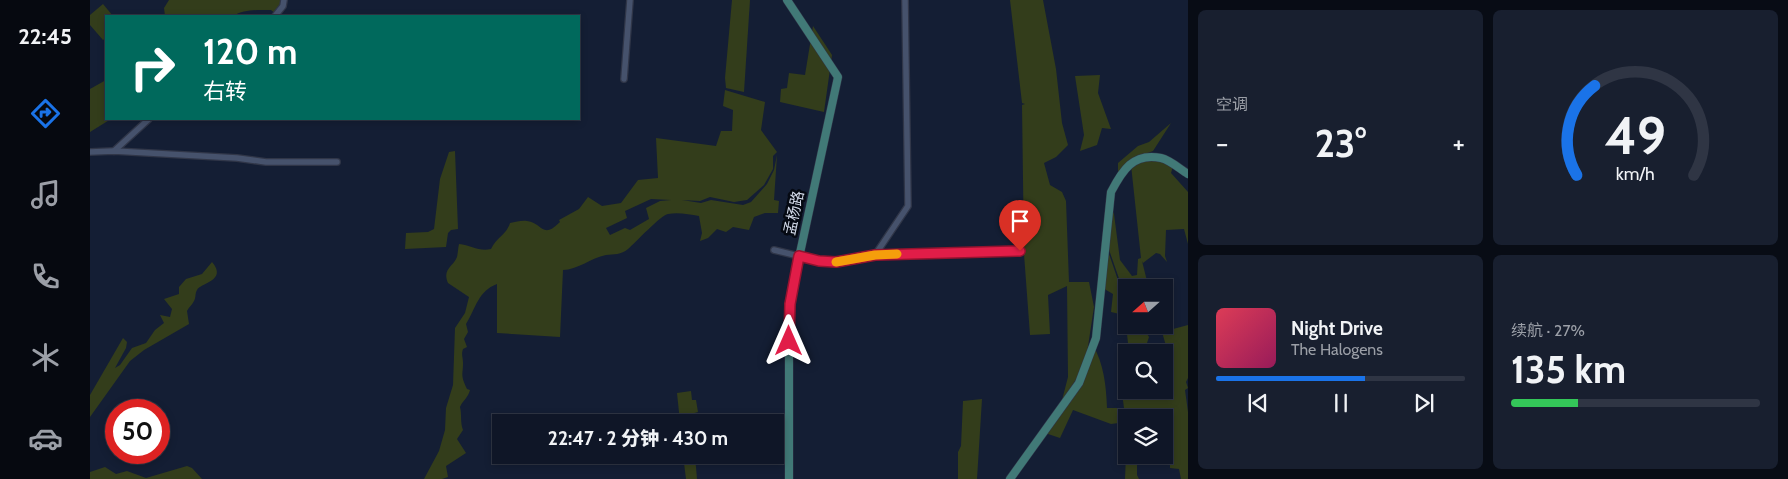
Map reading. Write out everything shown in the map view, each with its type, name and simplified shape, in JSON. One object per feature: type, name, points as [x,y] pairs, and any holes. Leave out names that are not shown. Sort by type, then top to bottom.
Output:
[{"type":"main road","name":"孟杨路","points":[[787,0],[838,77],[790,304],[789,479]]},
{"type":"main road","points":[[1010,479],[1078,383],[1096,338],[1111,192],[1122,171],[1138,158],[1162,158],[1188,174]]},
{"type":"street","points":[[276,15],[283,6],[284,0]]},
{"type":"street","points":[[624,79],[630,0]]},
{"type":"street","points":[[875,255],[908,206],[905,0]]},
{"type":"street","points":[[114,151],[148,120]]},
{"type":"street","points":[[90,152],[114,151],[237,158],[266,162],[337,162]]},
{"type":"street","points":[[774,250],[819,261],[836,262],[875,255],[1020,251]]},
{"type":"green space","points":[[169,0],[282,0],[276,14],[271,10],[261,10],[246,11],[235,15],[165,15],[164,8]]},
{"type":"green space","points":[[732,0],[750,0],[744,92],[726,88],[725,78]]},
{"type":"green space","points":[[1010,0],[1043,0],[1056,69],[1062,123],[1068,145],[1056,157],[1044,163],[1050,185],[1062,192],[1066,201],[1069,282],[1089,282],[1094,307],[1087,353],[1081,371],[1061,404],[1068,377],[1067,286],[1048,295],[1050,334],[1030,335],[1024,254],[1022,105],[1025,104],[1022,103]]},
{"type":"green space","points":[[103,4],[112,15],[105,15],[105,39],[103,40],[90,25],[90,15]]},
{"type":"green space","points":[[813,26],[832,55],[824,112],[780,102],[781,89],[787,88],[789,73],[805,75]]},
{"type":"green space","points":[[1100,75],[1098,93],[1111,129],[1102,128],[1097,145],[1080,151],[1084,135],[1075,76]]},
{"type":"green space","points":[[105,81],[105,120],[109,120],[90,132],[90,89]]},
{"type":"green space","points":[[725,90],[765,102],[761,130],[777,152],[773,156],[773,169],[764,185],[747,200],[734,202],[710,197],[700,201],[682,200],[701,203],[711,200],[743,205],[751,202],[767,184],[774,170],[777,155],[774,200],[779,201],[778,213],[765,213],[754,217],[749,230],[733,227],[726,232],[717,229],[708,238],[700,241],[702,233],[699,216],[679,213],[668,214],[654,224],[625,251],[606,255],[574,268],[563,270],[560,337],[497,333],[497,284],[491,287],[481,296],[466,324],[468,332],[464,339],[467,347],[462,351],[462,375],[467,389],[470,390],[460,407],[463,430],[457,439],[466,453],[446,466],[448,477],[424,479],[439,451],[445,430],[446,408],[453,385],[455,328],[465,313],[469,297],[448,283],[446,278],[447,271],[457,257],[459,244],[483,250],[491,249],[510,223],[519,221],[532,222],[543,229],[550,230],[560,222],[559,220],[579,209],[588,197],[602,206],[621,203],[638,180],[658,178],[656,138],[716,146],[721,131],[732,131],[733,110],[723,106]],"holes":[[[651,199],[671,200],[660,201],[646,208],[649,219],[630,230],[625,228],[610,235],[606,228],[627,218],[625,211]]]},
{"type":"green space","points":[[1171,123],[1153,151],[1131,159],[1118,173],[1118,163],[1138,146],[1149,142]]},
{"type":"green space","points":[[455,151],[458,229],[451,230],[448,233],[446,247],[405,249],[406,233],[428,232],[434,229],[440,179],[449,152]]},
{"type":"green space","points":[[1153,156],[1174,163],[1171,173],[1188,192],[1188,244],[1184,229],[1166,230],[1165,256],[1167,262],[1160,254],[1156,253],[1143,263],[1142,261],[1146,279],[1119,279],[1107,244],[1112,210],[1120,260],[1132,276],[1137,275],[1138,259],[1141,258],[1131,165]]},
{"type":"green space","points":[[1107,248],[1118,280],[1118,314],[1111,312],[1113,294],[1101,287]]},
{"type":"green space","points":[[212,262],[217,273],[212,281],[197,290],[195,300],[187,311],[189,324],[144,350],[130,361],[90,417],[90,395],[123,338],[127,342],[126,348],[115,368],[120,365],[132,348],[146,343],[155,330],[164,323],[160,315],[170,317],[172,309],[164,299],[179,294],[179,287],[186,279],[202,274]]},
{"type":"green space","points":[[1188,325],[1188,378],[1186,382],[1188,388],[1185,390],[1188,412],[1188,479],[1181,479],[1179,469],[1170,468],[1170,464],[1173,464],[1173,409],[1118,409],[1118,423],[1111,424],[1073,410],[1060,438],[1045,433],[1082,380],[1093,345],[1104,375],[1107,408],[1124,408],[1123,399],[1173,399],[1173,344],[1165,344],[1163,334],[1173,334],[1173,329]]},
{"type":"green space","points":[[1127,334],[1147,334],[1149,337],[1147,344],[1128,344]]},
{"type":"green space","points":[[691,391],[692,400],[696,400],[698,412],[679,414],[677,393]]},
{"type":"green space","points":[[982,399],[977,479],[958,479],[958,452],[961,446],[963,401]]},
{"type":"green space","points":[[684,464],[696,464],[697,479],[686,479]]},
{"type":"green space","points":[[1126,464],[1137,464],[1139,479],[1125,479]]},
{"type":"green space","points":[[187,466],[192,468],[202,479],[90,479],[90,472],[105,467],[116,474],[127,471],[146,478]]},
{"type":"slow traffic","points":[[836,262],[875,255],[897,254]]},
{"type":"route","points":[[789,341],[790,304],[799,256],[819,261],[836,262],[875,255],[1020,251]]}]
